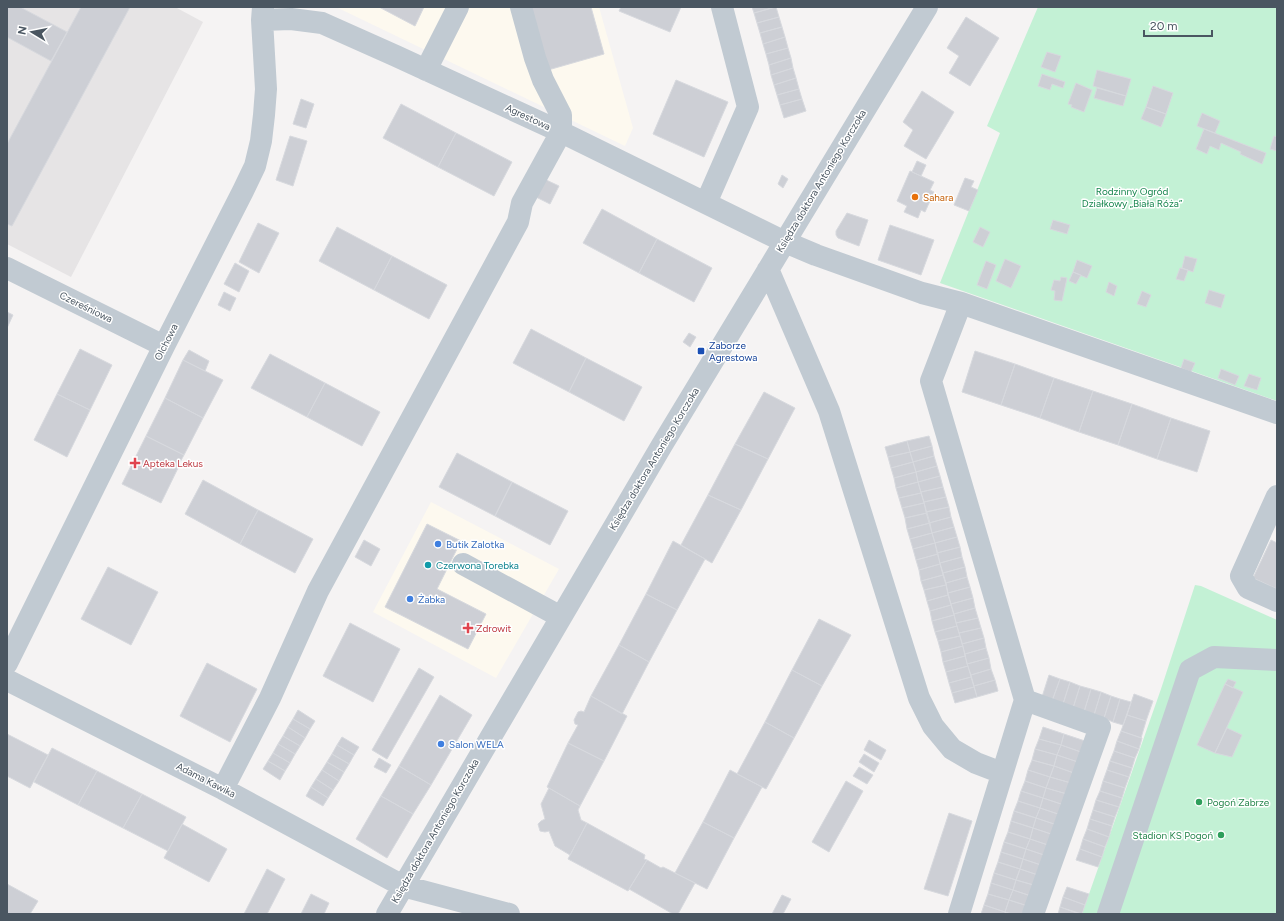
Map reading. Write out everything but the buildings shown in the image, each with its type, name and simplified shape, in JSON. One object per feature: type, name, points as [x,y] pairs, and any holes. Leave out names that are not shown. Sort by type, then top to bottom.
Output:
[{"type":"street","points":[[426,70],[458,7]]},
{"type":"street","points":[[223,789],[270,698],[318,591],[518,222],[522,204],[561,132],[561,115],[543,80],[535,58],[521,7]]},
{"type":"street","points":[[706,203],[748,106],[722,7]]},
{"type":"street","name":"Księdza doktora Antoniego Korczoka","points":[[387,914],[662,445],[927,7]]},
{"type":"street","name":"Agrestowa","points":[[263,13],[291,19],[322,23],[561,132],[785,242],[816,255],[922,293],[961,303],[1277,413]]},
{"type":"street","name":"Olchowa","points":[[7,663],[164,346],[244,191],[255,166],[261,141],[266,89],[263,13]]},
{"type":"street","name":"Czereśniowa","points":[[7,268],[164,346]]},
{"type":"street","points":[[768,269],[829,411],[920,698],[933,726],[952,749],[976,763],[1002,773]]},
{"type":"street","points":[[959,914],[1025,700],[932,381],[961,303]]},
{"type":"street","points":[[1277,496],[1271,527],[1241,576],[1248,588],[1277,601]]},
{"type":"street","points":[[462,564],[561,617]]},
{"type":"street","points":[[1108,914],[1190,670],[1214,657],[1277,660]]},
{"type":"street","name":"Adama Kawika","points":[[7,680],[223,789],[403,886],[509,914]]},
{"type":"street","points":[[1025,700],[1100,727],[1033,914]]},
{"type":"shaded area","points":[[7,7],[175,7],[203,22],[71,277],[7,244]]},
{"type":"shaded area","points":[[336,7],[599,7],[633,128],[625,146]]},
{"type":"shaded area","points":[[431,502],[559,569],[496,678],[373,612]]},
{"type":"green space","name":"Rodzinny Ogród Działkowy „Biała Róża”","points":[[1038,7],[1277,7],[1277,401],[940,283],[1000,133],[987,126]]},
{"type":"green space","name":"Pogoń Zabrze","points":[[1195,585],[1201,586],[1277,620],[1277,914],[1082,914],[1161,689]]},
{"type":"place","name":"Sahara","points":[[915,197]]},
{"type":"place","name":"Zaborze Agrestowa","points":[[701,351]]},
{"type":"place","name":"Apteka Lekus","points":[[135,463]]},
{"type":"place","name":"Butik Zalotka","points":[[438,544]]},
{"type":"place","name":"Czerwona Torebka","points":[[428,565]]},
{"type":"place","name":"Żabka","points":[[410,599]]},
{"type":"place","name":"Zdrowit","points":[[468,628]]},
{"type":"place","name":"Salon WELA","points":[[441,744]]},
{"type":"place","name":"Pogoń Zabrze","points":[[1199,802]]},
{"type":"place","name":"Stadion KS Pogoń","points":[[1221,835]]}]
